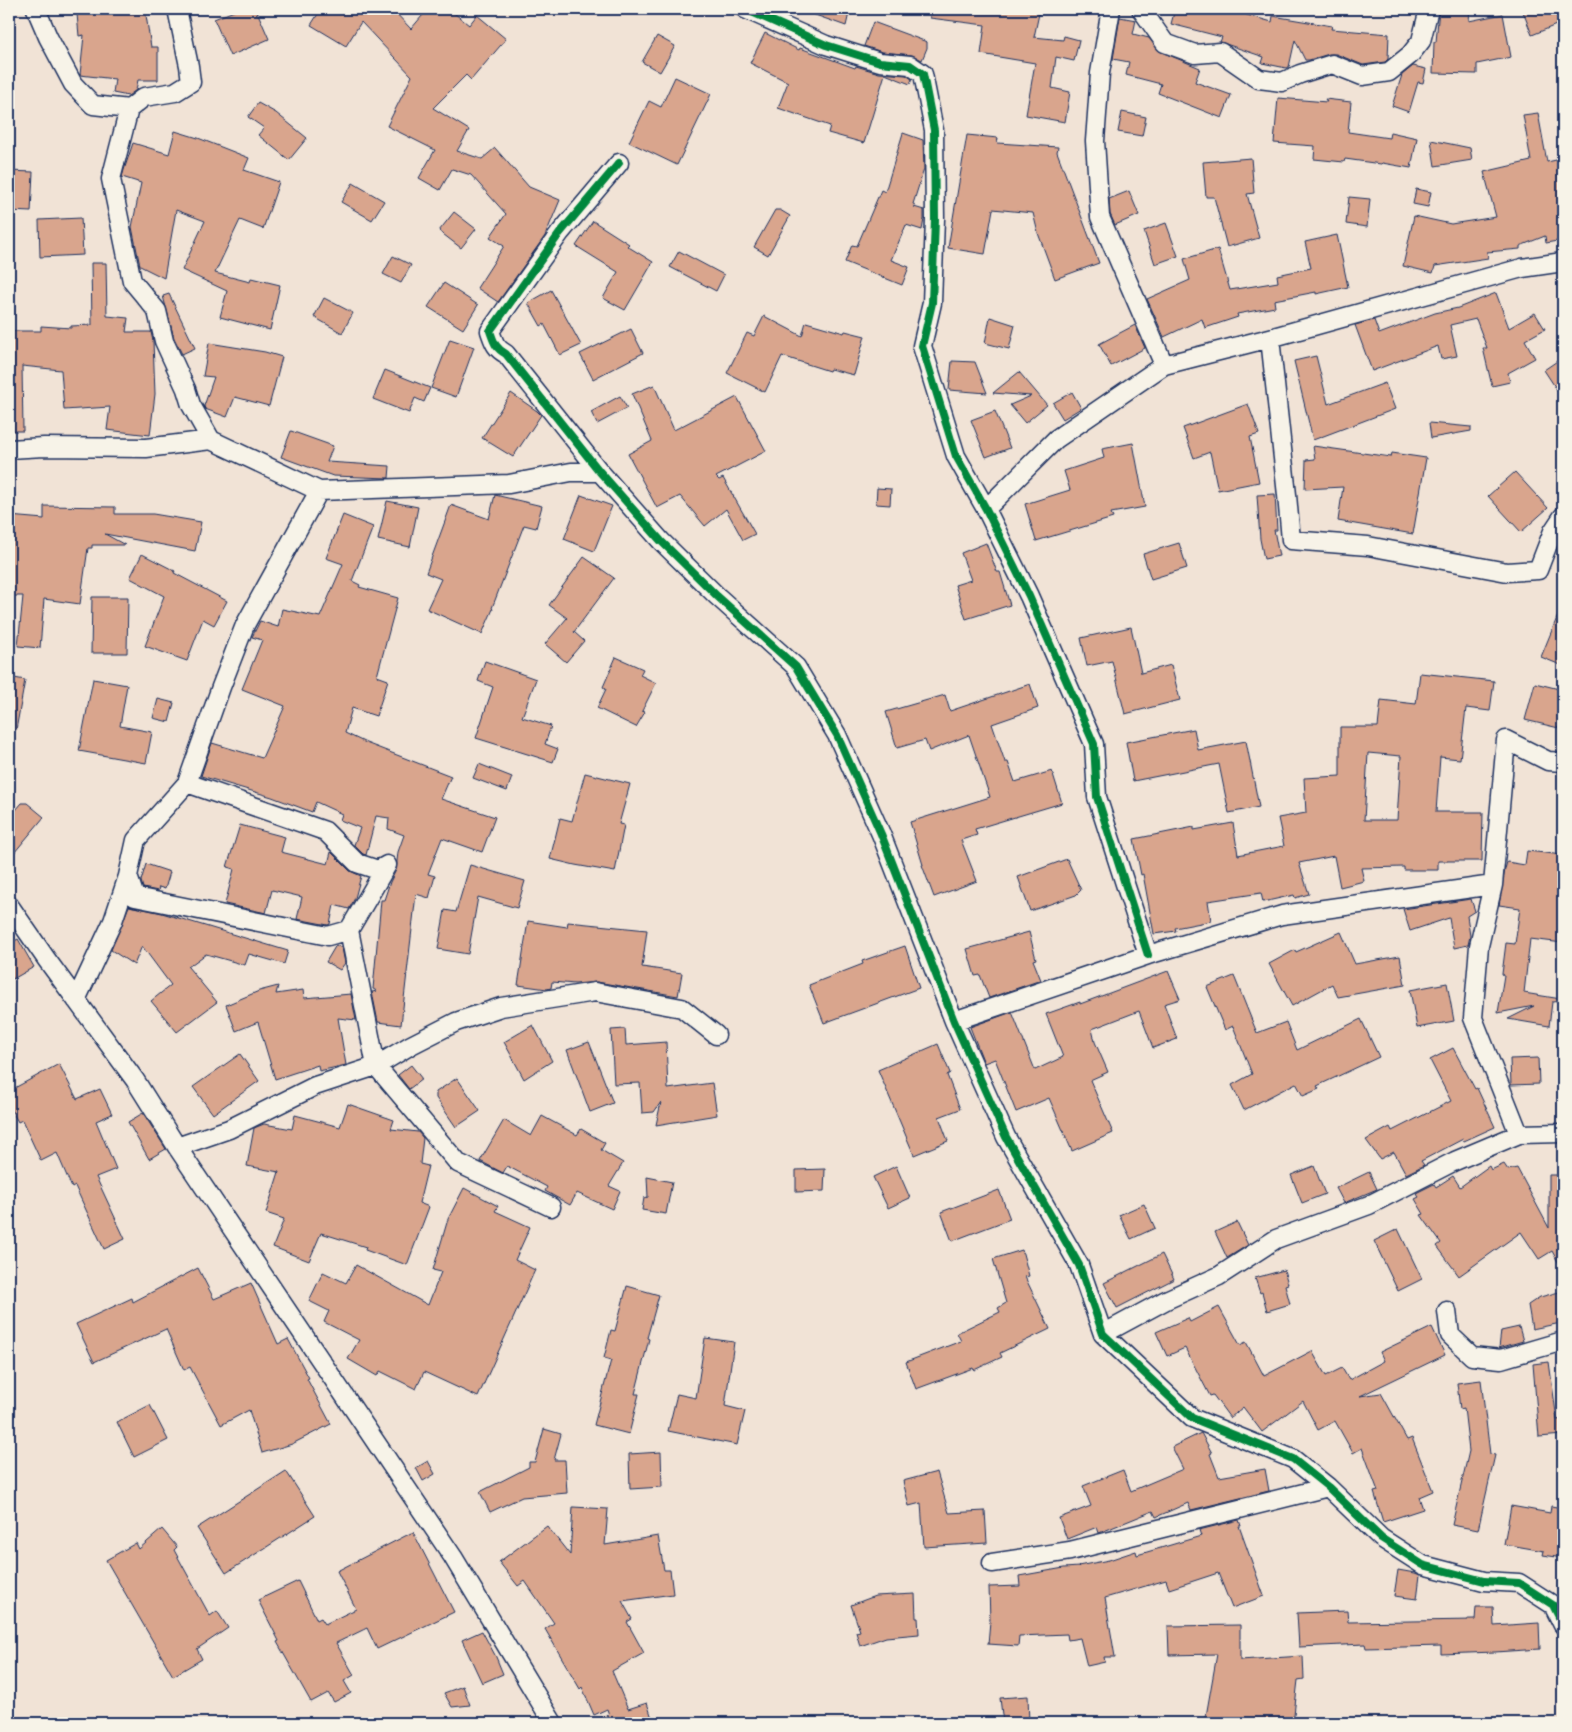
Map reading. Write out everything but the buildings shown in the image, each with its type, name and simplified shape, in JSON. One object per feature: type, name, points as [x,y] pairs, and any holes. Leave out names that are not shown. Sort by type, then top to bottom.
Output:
[{"type":"street","points":[[36,9],[48,37],[74,84],[93,105],[129,109]]},
{"type":"street","points":[[177,9],[191,82],[175,92],[144,97],[129,109],[111,179],[120,226],[127,248],[132,281],[158,311],[164,341],[186,389],[191,406],[211,440]]},
{"type":"street","points":[[745,9],[826,45],[880,62],[910,65],[923,74],[934,130],[934,219],[932,303],[922,346],[956,456],[986,509],[1029,596],[1094,744],[1097,797],[1148,955]]},
{"type":"street","points":[[1111,9],[1100,72],[1095,141],[1100,217],[1164,365]]},
{"type":"street","points":[[1141,9],[1165,43],[1195,54],[1220,52],[1260,79],[1282,82],[1332,64],[1362,76],[1389,72],[1410,55],[1421,41],[1429,9]]},
{"type":"street","points":[[618,163],[560,233],[490,331],[498,350],[506,354],[600,472],[661,540],[717,596],[796,667],[837,735],[850,762],[882,834],[954,1021],[1006,1137],[1079,1265],[1103,1334],[1192,1418],[1293,1459],[1328,1487],[1381,1538],[1423,1565],[1484,1581],[1519,1583],[1553,1605],[1563,1625]]},
{"type":"street","points":[[986,509],[1056,439],[1164,365],[1270,338],[1522,268],[1563,262]]},
{"type":"street","points":[[1270,338],[1290,540],[1368,546],[1507,572],[1538,570],[1553,531],[1563,516]]},
{"type":"street","points":[[9,449],[44,447],[146,448],[211,440],[319,491],[509,484],[571,472],[600,472]]},
{"type":"street","points":[[76,1000],[113,921],[128,876],[136,840],[187,783],[245,625],[319,491]]},
{"type":"street","points":[[1519,1134],[1473,1018],[1479,946],[1493,885],[1506,740],[1548,760],[1563,762]]},
{"type":"street","points":[[187,783],[326,831],[357,862],[378,870],[387,865],[349,930],[376,1066],[458,1163],[551,1207]]},
{"type":"street","points":[[128,876],[135,897],[328,936],[349,930]]},
{"type":"street","points":[[954,1021],[1148,955],[1282,915],[1493,885]]},
{"type":"street","points":[[9,905],[135,1080],[177,1147],[453,1556],[553,1723]]},
{"type":"street","points":[[177,1147],[229,1129],[315,1086],[376,1066],[411,1045],[456,1022],[501,1007],[595,992],[682,1008],[716,1035]]},
{"type":"street","points":[[1103,1334],[1166,1300],[1219,1276],[1276,1239],[1369,1205],[1454,1161],[1519,1134],[1563,1133]]},
{"type":"street","points":[[1447,1311],[1450,1335],[1472,1356],[1501,1359],[1563,1341]]},
{"type":"street","points":[[992,1562],[1070,1551],[1328,1487]]},
{"type":"cycle path","points":[[745,9],[826,45],[880,62],[910,65],[923,74],[934,130],[935,219],[932,303],[922,346],[956,456],[986,509],[1029,596],[1094,744],[1097,797],[1148,955]]},
{"type":"cycle path","points":[[619,163],[560,233],[490,331],[494,342],[506,354],[600,472],[661,541],[717,596],[796,667],[837,735],[881,834],[954,1021],[1006,1137],[1079,1265],[1103,1334],[1192,1418],[1293,1459],[1328,1487],[1381,1538],[1423,1565],[1484,1581],[1519,1583],[1553,1605],[1563,1625]]}]
